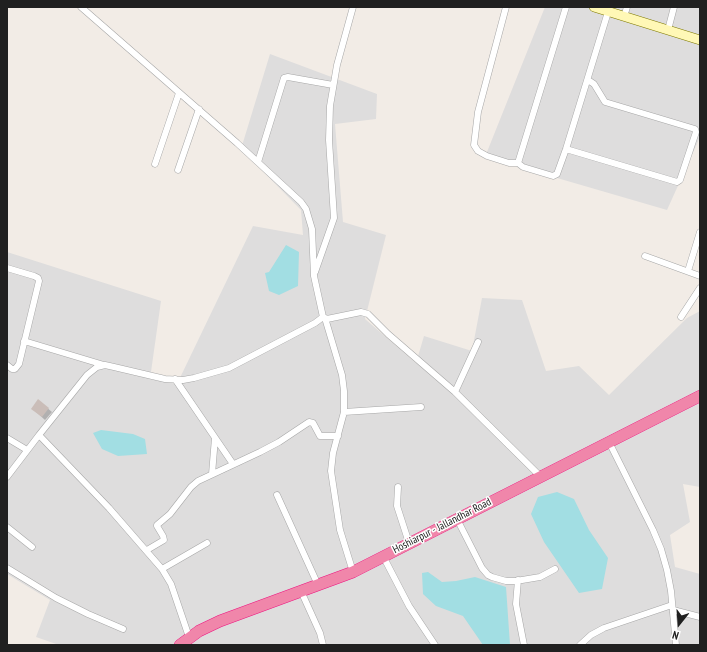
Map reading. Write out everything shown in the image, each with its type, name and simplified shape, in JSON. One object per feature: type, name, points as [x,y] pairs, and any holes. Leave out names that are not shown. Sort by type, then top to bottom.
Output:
[{"type":"highway","name":"Hoshiarpur - Jallandhar Road","points":[[180,645],[189,637],[220,621],[352,572],[700,396]]},
{"type":"street","points":[[81,7],[296,196],[306,209],[312,229],[314,276],[324,318],[343,382],[344,412],[331,459],[330,471],[340,530],[352,572]]},
{"type":"street","points":[[314,276],[332,225],[334,214],[329,133],[333,85],[353,7]]},
{"type":"street","points":[[506,7],[480,104],[474,143],[475,148],[487,156],[509,163],[518,163],[529,169],[555,176],[558,172],[566,149],[608,12]]},
{"type":"street","points":[[518,163],[566,7]]},
{"type":"street","points":[[594,7],[700,40]]},
{"type":"street","points":[[624,17],[627,7]]},
{"type":"street","points":[[668,30],[674,7]]},
{"type":"street","points":[[258,162],[284,78],[288,76],[333,85]]},
{"type":"street","points":[[566,149],[677,182],[680,180],[696,132],[695,129],[608,104],[603,100],[594,84],[588,80]]},
{"type":"street","points":[[155,164],[179,93]]},
{"type":"street","points":[[178,170],[199,110]]},
{"type":"street","points":[[688,271],[700,232]]},
{"type":"street","points":[[645,256],[700,276]]},
{"type":"street","points":[[7,268],[34,276],[39,280],[17,368],[12,369],[7,365]]},
{"type":"street","points":[[681,317],[700,288]]},
{"type":"street","points":[[24,341],[105,365],[165,378],[194,378],[229,368],[324,318],[361,312],[368,314],[388,334],[455,392],[541,477]]},
{"type":"street","points":[[455,392],[478,342]]},
{"type":"street","points":[[7,477],[87,375],[96,367],[105,365]]},
{"type":"street","points":[[175,379],[233,464]]},
{"type":"street","points":[[344,412],[421,407]]},
{"type":"street","points":[[147,550],[164,540],[157,524],[174,510],[193,484],[279,442],[309,422],[313,423],[320,436],[338,436]]},
{"type":"street","points":[[39,435],[109,508],[162,569],[170,584],[189,637]]},
{"type":"street","points":[[7,438],[27,450]]},
{"type":"street","points":[[212,474],[216,438]]},
{"type":"street","points":[[609,442],[661,549],[667,570],[673,608],[676,645]]},
{"type":"street","points":[[398,487],[397,506],[409,543]]},
{"type":"street","points":[[277,496],[318,585]]},
{"type":"street","points":[[457,519],[482,568],[488,575],[506,581],[518,580],[540,577],[555,569]]},
{"type":"street","points":[[7,527],[32,547]]},
{"type":"street","points":[[162,569],[206,543]]},
{"type":"street","points":[[383,556],[409,606],[435,645]]},
{"type":"street","points":[[7,568],[56,598],[123,629]]},
{"type":"street","points":[[518,580],[516,604],[524,645]]},
{"type":"street","points":[[301,591],[320,633],[322,645]]},
{"type":"street","points":[[580,645],[591,635],[604,628],[673,608],[700,617]]},
{"type":"shaded area","points":[[545,7],[700,7],[700,137],[667,210],[485,157]]},
{"type":"shaded area","points":[[270,54],[377,94],[376,119],[335,124],[343,222],[386,235],[365,319],[416,363],[424,336],[472,351],[482,298],[522,300],[546,371],[579,366],[609,395],[687,318],[700,311],[700,487],[683,484],[690,522],[670,535],[675,567],[700,574],[700,645],[59,645],[36,637],[50,600],[7,574],[7,252],[161,301],[150,379],[177,384],[253,226],[303,235],[301,210],[241,149]]},
{"type":"water","points":[[286,245],[299,252],[298,286],[279,295],[269,291],[265,273],[269,272]]},
{"type":"water","points":[[101,430],[133,434],[145,439],[147,454],[118,456],[102,449],[93,433]]},
{"type":"water","points":[[557,492],[574,499],[589,530],[608,558],[602,589],[579,593],[544,542],[531,514],[538,497]]},
{"type":"water","points":[[428,572],[442,582],[475,577],[506,587],[510,645],[483,645],[463,616],[436,606],[423,594],[422,573]]},
{"type":"building","points":[[38,399],[49,408],[42,417],[31,409]]}]
